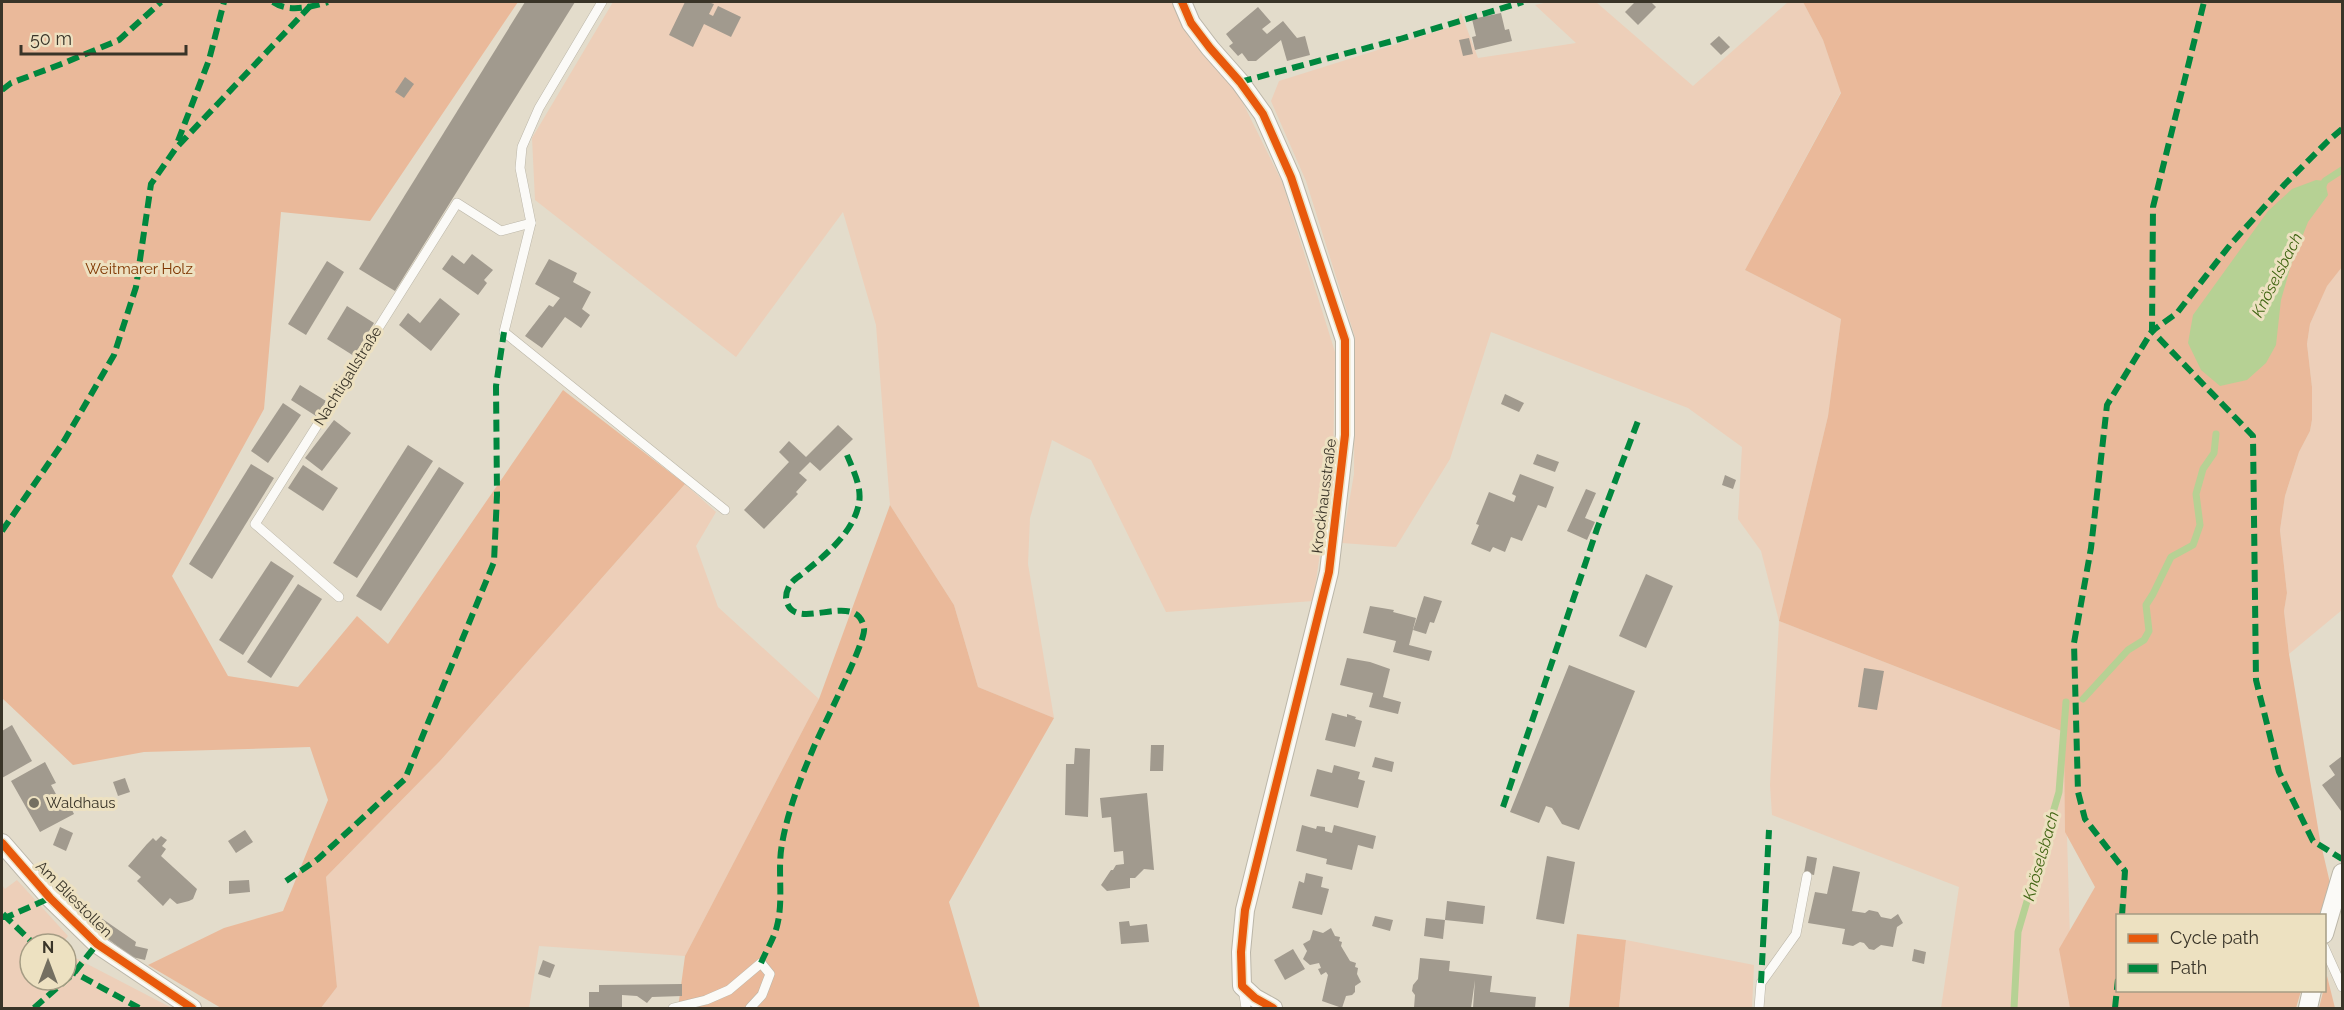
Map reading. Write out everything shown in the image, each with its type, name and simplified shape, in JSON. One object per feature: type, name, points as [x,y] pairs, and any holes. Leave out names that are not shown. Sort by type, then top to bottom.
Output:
[{"type":"street","name":"Krockhausstraße","points":[[1182,2],[1191,23],[1240,82],[1263,114],[1292,177],[1345,340],[1345,435],[1329,572],[1245,910],[1241,952],[1242,986]]},
{"type":"street","name":"Am Bliestollen","points":[[2,843],[50,898],[97,944],[192,1008]]},
{"type":"street","points":[[2326,931],[2343,873]]},
{"type":"street","points":[[1242,986],[1256,999],[1273,1008]]},
{"type":"street","points":[[2308,1008],[2312,992]]},
{"type":"lane","points":[[602,2],[539,108],[522,147],[520,168],[531,224],[504,332],[725,510]]},
{"type":"lane","name":"Nachtigallstraße","points":[[339,597],[255,524],[458,203],[501,231],[531,224]]},
{"type":"lane","points":[[1759,1008],[1761,983],[1796,934],[1807,876]]},
{"type":"lane","points":[[2326,949],[2343,987]]},
{"type":"lane","points":[[673,1008],[706,1000],[729,990],[761,963],[770,974],[762,995],[750,1008]]},
{"type":"lane","points":[[1242,986],[1246,1008]]},
{"type":"shaded area","points":[[613,2],[1175,2],[1190,39],[1238,93],[1282,182],[1335,352],[1333,466],[1313,601],[1166,612],[1091,460],[1052,440],[1030,518],[1028,564],[1054,718],[978,687],[954,605],[890,505],[876,325],[843,212],[736,357],[535,200],[532,138]]},
{"type":"shaded area","points":[[1548,2],[1596,2],[1693,86],[1788,2],[1803,2],[1823,40],[1841,92],[1745,270],[1841,319],[1828,416],[1779,621],[1761,551],[1738,519],[1742,447],[1688,408],[1491,332],[1450,459],[1396,547],[1342,543],[1354,474],[1355,337],[1306,181],[1271,101],[1279,81],[1454,26],[1461,13],[1478,58],[1576,43],[1535,5]]},
{"type":"shaded area","points":[[2342,267],[2342,610],[2289,654],[2284,611],[2287,593],[2280,530],[2285,496],[2312,420],[2312,387],[2307,344],[2310,324],[2327,285]]},
{"type":"shaded area","points":[[685,484],[716,512],[696,546],[718,607],[819,699],[685,956],[539,946],[529,1008],[321,1008],[337,987],[326,877],[440,761]]},
{"type":"shaded area","points":[[1779,621],[2064,732],[2072,1008],[1941,1008],[1959,887],[1772,815],[1770,785]]},
{"type":"shaded area","points":[[17,880],[64,932],[18,932],[18,992],[78,992],[78,959],[172,1008],[2,1008],[2,885],[5,889]]},
{"type":"shaded area","points":[[1626,940],[1754,965],[1752,1008],[1619,1008]]},
{"type":"green space","name":"Weitmarer Holz","points":[[2,2],[518,2],[370,221],[281,212],[264,409],[172,576],[228,676],[298,687],[357,616],[388,644],[563,390],[685,484],[440,761],[326,877],[337,987],[321,1008],[221,1008],[148,965],[224,928],[283,911],[328,800],[310,747],[144,752],[73,765],[2,698]]},
{"type":"green space","points":[[1803,2],[2342,2],[2342,267],[2327,286],[2310,324],[2307,344],[2312,387],[2312,420],[2285,496],[2280,530],[2287,593],[2284,611],[2289,654],[2320,840],[2330,883],[2321,914],[2116,914],[2116,992],[2301,992],[2296,1008],[2070,1008],[2059,949],[2095,887],[2065,832],[2064,732],[1779,621],[1828,416],[1841,319],[1745,270],[1841,93],[1823,40]]},
{"type":"green space","points":[[890,505],[954,605],[978,687],[1054,718],[949,902],[980,1008],[678,1008],[685,956],[819,699]]},
{"type":"green space","points":[[1577,934],[1626,940],[1619,1008],[1569,1008]]},
{"type":"green space","points":[[2327,976],[2335,1008],[2319,1008],[2323,992],[2326,992]]},
{"type":"water","points":[[2316,180],[2325,181],[2328,195],[2308,222],[2291,265],[2281,300],[2276,345],[2266,363],[2247,380],[2220,386],[2201,370],[2188,343],[2193,315],[2268,211],[2292,189]]},
{"type":"building","points":[[525,2],[575,2],[395,291],[359,269]]},
{"type":"building","points":[[685,2],[714,4],[709,14],[713,16],[718,6],[741,17],[731,37],[704,24],[693,47],[669,35]]},
{"type":"building","points":[[1635,2],[1651,2],[1656,7],[1638,25],[1625,12]]},
{"type":"building","points":[[1258,7],[1271,22],[1262,29],[1267,34],[1283,21],[1297,38],[1305,36],[1310,55],[1287,61],[1281,40],[1256,61],[1248,61],[1242,53],[1238,56],[1229,46],[1233,43],[1226,34]]},
{"type":"building","points":[[1501,13],[1505,30],[1509,29],[1512,41],[1475,50],[1472,37],[1476,36],[1472,19]]},
{"type":"building","points":[[1719,36],[1730,47],[1721,55],[1710,44]]},
{"type":"building","points":[[1469,38],[1473,54],[1463,56],[1459,40]]},
{"type":"building","points":[[405,77],[414,84],[404,98],[395,92]]},
{"type":"building","points":[[472,254],[493,270],[484,280],[487,283],[478,295],[442,269],[452,255],[464,264]]},
{"type":"building","points":[[549,259],[577,273],[573,282],[591,292],[582,309],[590,315],[581,328],[565,317],[542,348],[525,336],[549,305],[553,307],[560,298],[535,284]]},
{"type":"building","points":[[327,261],[344,272],[306,335],[288,324]]},
{"type":"building","points":[[440,298],[460,314],[431,351],[399,325],[408,313],[420,323]]},
{"type":"building","points":[[347,306],[374,323],[354,356],[327,339]]},
{"type":"building","points":[[300,385],[326,401],[316,416],[291,400]]},
{"type":"building","points":[[1505,394],[1524,403],[1519,412],[1501,404]]},
{"type":"building","points":[[283,403],[301,415],[268,463],[251,451]]},
{"type":"building","points":[[334,420],[351,433],[322,471],[305,458]]},
{"type":"building","points":[[838,425],[853,439],[820,471],[810,462],[799,473],[807,480],[796,492],[798,494],[764,529],[744,510],[789,462],[779,452],[789,441],[806,457]]},
{"type":"building","points":[[408,445],[433,461],[357,578],[333,563]]},
{"type":"building","points":[[1537,454],[1559,462],[1555,472],[1533,464]]},
{"type":"building","points":[[251,464],[274,478],[212,579],[189,564]]},
{"type":"building","points":[[303,465],[338,488],[323,511],[288,488]]},
{"type":"building","points":[[439,467],[464,483],[381,611],[356,596]]},
{"type":"building","points":[[1520,474],[1554,487],[1546,508],[1538,505],[1522,541],[1511,537],[1505,552],[1493,547],[1490,552],[1471,544],[1479,525],[1476,524],[1489,492],[1514,502],[1516,496],[1512,494]]},
{"type":"building","points":[[1725,475],[1736,480],[1733,489],[1722,485]]},
{"type":"building","points":[[1586,489],[1596,493],[1585,518],[1595,522],[1587,540],[1567,531]]},
{"type":"building","points":[[271,561],[294,576],[243,655],[219,640]]},
{"type":"building","points":[[1646,574],[1673,586],[1646,648],[1619,636]]},
{"type":"building","points":[[298,584],[322,599],[271,678],[247,662]]},
{"type":"building","points":[[1424,596],[1442,601],[1434,623],[1430,622],[1426,634],[1413,630]]},
{"type":"building","points":[[1370,606],[1394,610],[1393,612],[1416,618],[1409,645],[1432,651],[1429,661],[1393,652],[1396,641],[1363,633]]},
{"type":"building","points":[[1347,658],[1370,662],[1390,669],[1383,697],[1401,702],[1398,714],[1369,707],[1373,693],[1340,685]]},
{"type":"building","points":[[1569,665],[1635,691],[1579,830],[1562,824],[1552,808],[1546,806],[1539,823],[1510,812]]},
{"type":"building","points":[[1864,668],[1884,671],[1877,710],[1858,707]]},
{"type":"building","points":[[1332,713],[1347,717],[1347,714],[1362,721],[1355,747],[1325,740]]},
{"type":"building","points":[[12,725],[32,761],[2,778],[2,731]]},
{"type":"building","points":[[1151,745],[1164,745],[1163,771],[1150,771]]},
{"type":"building","points":[[1075,748],[1090,749],[1088,817],[1065,815],[1066,764],[1074,764]]},
{"type":"building","points":[[2342,756],[2341,811],[2322,785],[2335,775],[2329,766]]},
{"type":"building","points":[[1375,757],[1394,762],[1392,772],[1372,767]]},
{"type":"building","points":[[45,762],[56,783],[51,785],[63,807],[69,804],[74,814],[40,832],[11,781]]},
{"type":"building","points":[[1334,765],[1360,772],[1358,779],[1365,781],[1358,808],[1310,796],[1317,769],[1332,773]]},
{"type":"building","points":[[125,778],[130,792],[118,796],[113,782]]},
{"type":"building","points":[[1147,793],[1154,870],[1144,869],[1135,878],[1130,878],[1130,888],[1107,891],[1101,885],[1116,865],[1124,864],[1123,851],[1114,852],[1111,817],[1102,818],[1100,798]]},
{"type":"building","points":[[1302,825],[1316,829],[1317,826],[1325,827],[1325,831],[1332,833],[1334,825],[1376,836],[1373,849],[1358,845],[1352,870],[1326,864],[1327,859],[1296,851]]},
{"type":"building","points":[[60,827],[73,833],[66,851],[53,845]]},
{"type":"building","points":[[245,830],[253,842],[236,853],[228,841]]},
{"type":"building","points":[[161,836],[167,840],[162,846],[166,849],[161,856],[197,889],[193,899],[189,901],[177,904],[170,898],[163,906],[137,881],[141,877],[128,866],[153,838],[156,841]]},
{"type":"building","points":[[1547,856],[1575,862],[1564,924],[1536,919]]},
{"type":"building","points":[[1807,856],[1817,858],[1814,875],[1804,873]]},
{"type":"building","points":[[1833,866],[1860,872],[1852,911],[1865,913],[1869,910],[1878,912],[1881,917],[1891,919],[1898,914],[1903,923],[1897,927],[1893,947],[1881,945],[1874,950],[1860,942],[1853,946],[1842,944],[1845,929],[1808,923],[1815,892],[1827,894]]},
{"type":"building","points":[[1306,873],[1323,877],[1321,887],[1329,889],[1322,915],[1292,908],[1299,881],[1304,883]]},
{"type":"building","points":[[249,880],[250,892],[229,894],[229,881]]},
{"type":"building","points":[[1447,901],[1485,906],[1483,924],[1445,920]]},
{"type":"building","points":[[94,913],[136,942],[135,946],[148,949],[145,960],[132,957],[96,930],[99,926],[90,919]]},
{"type":"building","points":[[1375,916],[1393,920],[1390,931],[1372,926]]},
{"type":"building","points":[[1426,918],[1445,920],[1443,939],[1424,936]]},
{"type":"building","points":[[1129,921],[1130,926],[1147,924],[1149,942],[1121,944],[1119,922]]},
{"type":"building","points":[[1331,928],[1335,936],[1340,937],[1341,946],[1350,961],[1356,963],[1355,967],[1358,968],[1357,974],[1361,982],[1355,986],[1355,992],[1352,995],[1346,996],[1342,1008],[1322,1001],[1328,975],[1326,972],[1321,975],[1318,969],[1321,968],[1319,963],[1310,965],[1303,959],[1307,951],[1303,944],[1310,940],[1313,930],[1323,933]]},
{"type":"building","points":[[1293,949],[1305,969],[1285,980],[1274,960]]},
{"type":"building","points":[[1914,949],[1926,952],[1924,964],[1912,961]]},
{"type":"building","points":[[1420,958],[1450,961],[1449,971],[1492,976],[1490,992],[1536,997],[1535,1008],[1473,1008],[1475,980],[1471,1008],[1414,1008],[1415,995],[1412,991],[1418,979]]},
{"type":"building","points":[[543,960],[555,965],[550,978],[538,974]]},
{"type":"building","points":[[682,984],[682,996],[652,997],[647,1003],[637,996],[622,995],[622,1008],[589,1008],[589,992],[599,992],[599,985]]},
{"type":"waterway","name":"Knöselsbach","points":[[2322,188],[2325,181],[2342,170]]},
{"type":"waterway","name":"Knöselsbach","points":[[2083,699],[2128,650],[2144,640],[2149,631],[2146,605],[2171,557],[2193,545],[2200,525],[2196,494],[2203,469],[2214,453],[2216,434]]},
{"type":"waterway","name":"Knöselsbach","points":[[2014,1008],[2018,932],[2059,792],[2066,702]]},
{"type":"marked path","points":[[2,90],[11,83],[119,40],[161,2]]},
{"type":"marked path","points":[[178,141],[209,60],[224,2]]},
{"type":"marked path","points":[[273,2],[293,8],[328,2]]},
{"type":"marked path","points":[[2,531],[64,441],[114,355],[136,287],[151,184],[176,148],[314,2]]},
{"type":"marked path","points":[[1240,82],[1400,39],[1523,2]]},
{"type":"marked path","points":[[2122,914],[2125,871],[2085,819],[2078,792],[2074,643],[2091,548],[2107,405],[2152,331],[2153,207],[2204,2]]},
{"type":"marked path","points":[[2342,129],[2285,184],[2230,245],[2177,313],[2152,331],[2253,436],[2256,680],[2279,772],[2313,841],[2342,859]]},
{"type":"marked path","points":[[286,881],[318,859],[405,779],[494,562],[497,495],[496,386],[504,332]]},
{"type":"marked path","points":[[1503,807],[1597,529],[1638,421]]},
{"type":"marked path","points":[[761,963],[774,935],[779,916],[781,854],[791,807],[813,749],[863,636],[864,628],[859,617],[850,612],[799,613],[790,609],[786,598],[791,583],[839,541],[852,523],[860,497],[847,455]]},
{"type":"marked path","points":[[1761,983],[1769,830]]},
{"type":"marked path","points":[[2,917],[7,917],[50,898]]},
{"type":"marked path","points":[[3,914],[22,932]]},
{"type":"marked path","points":[[34,1008],[74,973],[97,944]]},
{"type":"marked path","points":[[78,975],[139,1008]]},
{"type":"marked path","points":[[2115,1008],[2117,992]]},
{"type":"cycle path","points":[[1182,2],[1191,23],[1240,82],[1263,114],[1291,177],[1345,340],[1345,435],[1329,572],[1245,910],[1241,952],[1242,986],[1255,998],[1273,1008]]},
{"type":"cycle path","points":[[2,843],[50,898],[97,944],[192,1008]]},
{"type":"place","name":"Waldhaus","points":[[34,803]]}]
